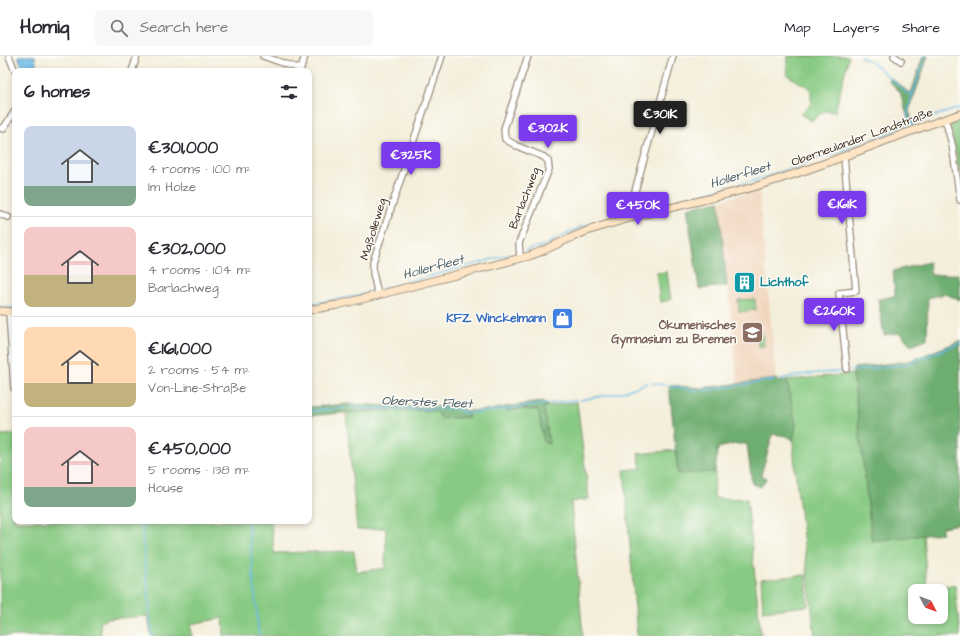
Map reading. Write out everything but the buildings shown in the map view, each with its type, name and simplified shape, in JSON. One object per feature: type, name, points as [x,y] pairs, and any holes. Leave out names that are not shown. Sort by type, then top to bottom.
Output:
[{"type":"street","points":[[9,56],[14,68]]},
{"type":"street","points":[[133,68],[137,56]]},
{"type":"street","points":[[263,56],[295,68]]},
{"type":"street","points":[[301,68],[305,56]]},
{"type":"street","name":"Maßolleweg","points":[[378,295],[372,273],[373,262],[442,56]]},
{"type":"street","name":"Barlachweg","points":[[520,258],[519,243],[549,169],[548,161],[544,157],[517,146],[505,139],[504,129],[528,56]]},
{"type":"street","points":[[632,213],[633,198],[674,56]]},
{"type":"street","points":[[894,56],[901,61]]},
{"type":"street","name":"Oberneulander Landstraße","points":[[312,309],[378,295],[544,251],[632,213],[720,196],[760,185],[844,157],[960,114]]},
{"type":"street","points":[[0,128],[3,129],[12,116]]},
{"type":"street","points":[[945,119],[952,144],[960,200]]},
{"type":"street","points":[[844,157],[856,291],[840,293],[847,369]]},
{"type":"street","points":[[0,214],[8,217]]},
{"type":"street","points":[[0,312],[12,312]]},
{"type":"shaded area","name":"Ökumenisches Gymnasium zu Bremen","points":[[759,190],[776,379],[738,384],[719,201]]},
{"type":"green space","points":[[788,56],[849,56],[835,112],[823,111],[812,121],[800,114],[811,104],[811,89],[787,75]]},
{"type":"green space","points":[[923,56],[928,56],[909,111],[913,124],[910,125],[900,92],[889,81],[891,78],[911,93]]},
{"type":"green space","points":[[960,117],[960,177],[950,121]]},
{"type":"green space","points":[[719,201],[727,286],[699,289],[687,208]]},
{"type":"green space","points":[[929,262],[931,275],[958,274],[960,280],[960,300],[945,294],[928,298],[927,339],[911,345],[899,333],[884,335],[878,299],[895,296],[893,271]]},
{"type":"green space","points":[[667,272],[671,300],[660,302],[656,273]]},
{"type":"green space","points":[[755,299],[756,310],[739,312],[738,300]]},
{"type":"green space","points":[[757,332],[762,332],[764,346],[758,347]]},
{"type":"green space","points":[[960,341],[960,524],[942,527],[942,533],[872,541],[853,374],[854,368],[909,361]]},
{"type":"green space","points":[[853,374],[872,540],[923,535],[927,584],[908,584],[908,624],[948,624],[948,586],[955,585],[960,636],[815,636],[795,470],[793,440],[796,425],[787,380]]},
{"type":"green space","points":[[776,379],[778,382],[787,380],[796,425],[793,440],[787,436],[773,434],[761,475],[767,478],[761,487],[752,484],[747,444],[736,444],[718,448],[715,472],[678,474],[669,385],[701,388]]},
{"type":"green space","points":[[544,402],[547,406],[544,407],[549,444],[544,443],[538,410],[523,409],[505,411],[505,407]]},
{"type":"green space","points":[[577,402],[589,499],[571,502],[583,636],[224,636],[223,618],[191,624],[192,636],[151,636],[148,616],[106,619],[100,623],[101,636],[0,636],[0,435],[12,434],[12,524],[271,524],[274,553],[354,551],[357,572],[385,568],[386,528],[357,530],[346,413],[389,410],[421,410],[468,417],[467,411],[490,410],[505,407],[506,411],[523,409],[538,410],[544,443],[549,444],[544,407]]},
{"type":"green space","points":[[350,404],[457,407],[467,411],[469,417],[442,419],[436,411],[404,410],[312,416],[312,407]]},
{"type":"green space","points":[[675,450],[678,473],[715,472],[714,498],[747,499],[761,636],[637,636],[624,470],[641,468],[638,454]]},
{"type":"green space","points":[[806,575],[808,606],[763,611],[761,579]]},
{"type":"water","points":[[18,56],[35,56],[36,65],[33,68],[23,68]]},
{"type":"waterway","points":[[860,56],[874,64],[908,94],[912,94]]},
{"type":"waterway","points":[[912,125],[907,113],[925,56]]},
{"type":"waterway","name":"Hollerfleet","points":[[633,212],[753,181],[872,140],[928,118],[960,108]]},
{"type":"waterway","name":"Hollerfleet","points":[[525,251],[547,244],[583,226],[630,213]]},
{"type":"waterway","name":"Hollerfleet","points":[[382,289],[512,254]]},
{"type":"waterway","name":"Hollerfleet","points":[[312,304],[357,296],[373,291]]},
{"type":"waterway","name":"Hollerfleet","points":[[0,307],[12,308]]},
{"type":"waterway","name":"Oberstes Fleet","points":[[851,371],[907,364],[960,343]]},
{"type":"waterway","name":"Oberstes Fleet","points":[[781,379],[806,374],[845,371]]},
{"type":"waterway","name":"Oberstes Fleet","points":[[652,383],[700,391],[774,380]]},
{"type":"waterway","name":"Oberstes Fleet","points":[[580,400],[619,393],[648,383]]},
{"type":"waterway","name":"Oberstes Fleet","points":[[350,408],[455,408],[466,413],[576,400]]},
{"type":"waterway","name":"Oberstes Fleet","points":[[312,411],[345,408]]},
{"type":"waterway","points":[[141,524],[152,636]]},
{"type":"waterway","points":[[248,524],[259,636]]},
{"type":"place","name":"Lichthof","points":[[744,282]]},
{"type":"place","name":"KFZ Winckelmann","points":[[562,318]]},
{"type":"place","name":"Ökumenisches Gymnasium zu Bremen","points":[[752,332]]}]
